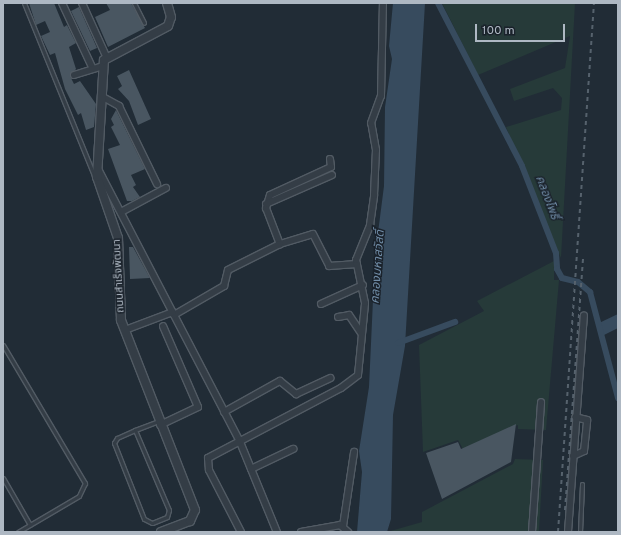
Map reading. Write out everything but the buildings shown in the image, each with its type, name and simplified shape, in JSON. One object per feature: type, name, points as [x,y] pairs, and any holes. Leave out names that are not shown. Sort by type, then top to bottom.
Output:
[{"type":"street","points":[[62,3],[92,67]]},
{"type":"street","points":[[82,3],[107,58]]},
{"type":"street","points":[[74,75],[92,67],[102,66],[107,58],[168,26],[172,17],[167,3]]},
{"type":"street","points":[[241,532],[207,461],[357,377],[363,285],[357,264],[358,249],[370,225],[374,195],[376,150],[371,124],[381,96],[383,3]]},
{"type":"street","name":"ถนนสำเร็จพัฒนา","points":[[102,66],[98,169],[99,186],[118,238],[121,320],[159,423],[195,510],[190,522],[161,532]]},
{"type":"street","points":[[101,96],[119,106],[157,184]]},
{"type":"street","points":[[280,244],[266,204],[270,195],[331,166],[330,159]]},
{"type":"street","points":[[98,169],[240,442],[275,531]]},
{"type":"street","points":[[266,204],[332,175]]},
{"type":"street","points":[[121,212],[166,188]]},
{"type":"street","points":[[125,330],[173,314],[224,286],[228,270],[280,244],[313,234],[329,266],[357,264]]},
{"type":"street","points":[[321,304],[363,285]]},
{"type":"street","points":[[338,317],[349,315],[361,333]]},
{"type":"street","points":[[568,532],[575,418],[584,316]]},
{"type":"street","points":[[159,423],[198,407],[163,326]]},
{"type":"street","points":[[224,412],[280,381],[296,394],[331,378]]},
{"type":"street","points":[[532,532],[541,402]]},
{"type":"street","points":[[573,456],[584,451],[587,420],[575,418]]},
{"type":"street","points":[[251,468],[293,449]]},
{"type":"street","points":[[348,532],[343,526],[354,452]]},
{"type":"street","points":[[301,532],[343,526]]},
{"type":"lane","points":[[24,3],[99,186]]},
{"type":"lane","points":[[134,3],[144,23]]},
{"type":"lane","points":[[3,345],[85,483],[79,496],[18,532]]},
{"type":"lane","points":[[136,430],[169,510],[167,517],[152,523],[144,519],[114,443],[117,438],[136,430],[159,423]]},
{"type":"lane","points":[[3,478],[30,525]]},
{"type":"lane","points":[[580,532],[582,484]]},
{"type":"green space","points":[[442,3],[575,3],[561,258],[506,127],[561,110],[562,98],[553,88],[514,101],[510,89],[565,68],[570,36],[478,75]]},
{"type":"green space","points":[[554,261],[554,280],[559,280],[546,430],[518,429],[518,425],[463,449],[458,440],[423,452],[419,345],[484,311],[477,301]]},
{"type":"green space","points":[[515,459],[543,460],[539,532],[387,532],[422,522],[422,512],[513,464]]},
{"type":"water","name":"คลองมหาสวัสดิ์","points":[[393,3],[425,3],[405,346],[393,415],[391,519],[387,532],[357,532],[362,472],[359,451],[369,387],[375,256],[384,186],[385,107],[392,59],[389,46]]},
{"type":"water","points":[[618,314],[618,328],[604,335],[599,323]]},
{"type":"waterway","name":"คลองโพธิ์","points":[[438,3],[522,166],[556,253],[557,269],[562,278],[578,282],[590,292],[618,398]]},
{"type":"waterway","points":[[398,343],[455,322]]},
{"type":"railway","points":[[558,532],[594,3]]},
{"type":"railway","points":[[565,510],[583,256]]}]
